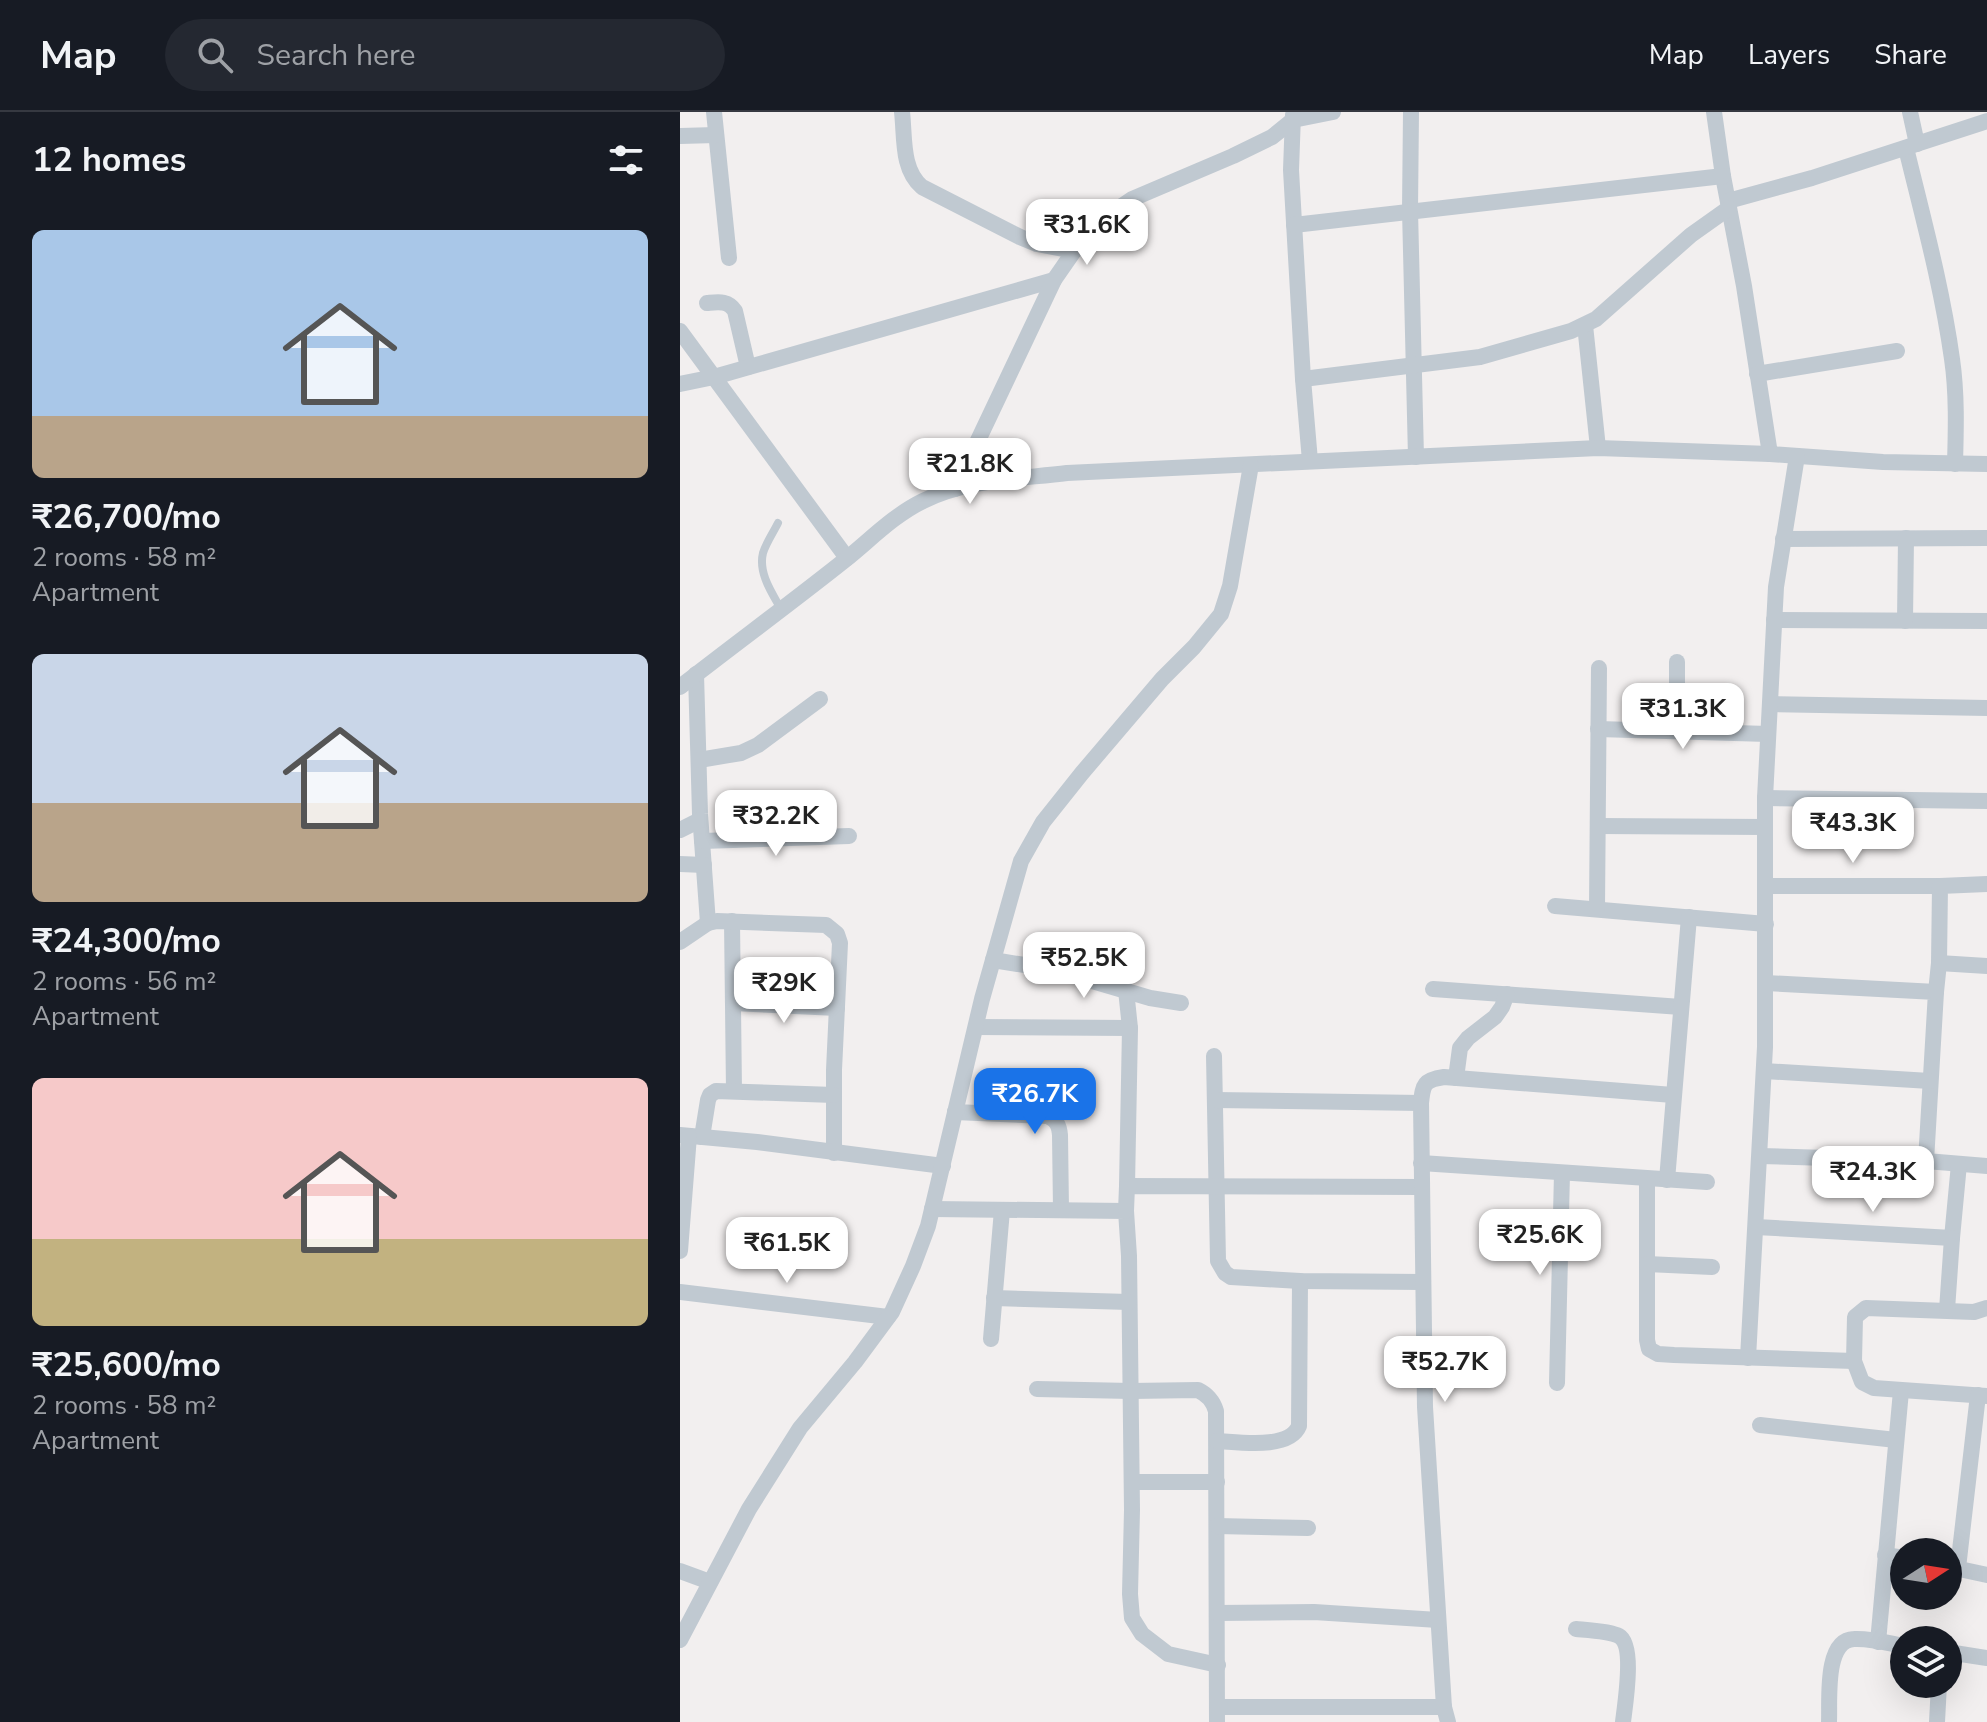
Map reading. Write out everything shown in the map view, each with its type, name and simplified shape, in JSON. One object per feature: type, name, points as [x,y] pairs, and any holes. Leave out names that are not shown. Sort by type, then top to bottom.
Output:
[{"type":"street","points":[[714,112],[729,258]]},
{"type":"street","points":[[902,112],[907,161],[914,179],[922,187],[1020,237],[1037,244],[1074,251]]},
{"type":"street","points":[[955,489],[1054,280],[1081,241],[1107,216],[1132,199],[1272,137],[1293,116],[1333,112]]},
{"type":"street","points":[[1411,112],[1410,210],[1416,457]]},
{"type":"street","points":[[1714,112],[1770,454]]},
{"type":"street","points":[[1910,112],[1912,146],[1952,362],[1955,464]]},
{"type":"street","points":[[1293,116],[1291,170],[1310,461]]},
{"type":"street","points":[[1303,379],[1480,357],[1571,331],[1596,319],[1729,204],[1987,121]]},
{"type":"street","points":[[680,136],[716,135]]},
{"type":"street","points":[[1294,225],[1723,176]]},
{"type":"street","points":[[680,384],[1054,280]]},
{"type":"street","points":[[707,303],[723,302],[735,311],[748,367]]},
{"type":"street","points":[[1585,325],[1598,448]]},
{"type":"street","points":[[680,331],[847,558]]},
{"type":"street","points":[[1757,374],[1897,351]]},
{"type":"street","points":[[680,687],[889,523],[923,501],[983,483],[1067,473],[1598,448],[1987,464]]},
{"type":"street","points":[[1748,1358],[1764,1071],[1765,798],[1774,620],[1776,587],[1797,456]]},
{"type":"street","points":[[680,1640],[749,1509],[800,1428],[888,1317],[913,1266],[932,1209],[993,960],[1021,861],[1043,822],[1082,773],[1221,614],[1230,586],[1251,465]]},
{"type":"street","points":[[1905,621],[1906,538]]},
{"type":"street","points":[[1783,539],[1987,538]]},
{"type":"street","points":[[1774,620],[1987,621]]},
{"type":"street","points":[[1677,662],[1677,731]]},
{"type":"street","points":[[1597,909],[1599,668]]},
{"type":"street","points":[[696,674],[700,820],[708,923]]},
{"type":"street","points":[[699,760],[741,753],[758,745],[820,699]]},
{"type":"street","points":[[1770,704],[1987,708]]},
{"type":"street","points":[[1598,729],[1768,734]]},
{"type":"street","points":[[1765,798],[1987,801]]},
{"type":"street","points":[[680,830],[700,820]]},
{"type":"street","points":[[1598,826],[1765,827]]},
{"type":"street","points":[[702,841],[849,836]]},
{"type":"street","points":[[680,864],[704,865]]},
{"type":"street","points":[[1766,886],[1987,884]]},
{"type":"street","points":[[1926,1161],[1939,963],[1940,886]]},
{"type":"street","points":[[1555,906],[1766,924]]},
{"type":"street","points":[[1667,1180],[1689,917]]},
{"type":"street","points":[[732,921],[734,1091]]},
{"type":"street","points":[[680,942],[708,923],[732,921],[826,925],[837,934],[840,943],[834,1153]]},
{"type":"street","points":[[993,960],[1055,970],[1150,998],[1181,1003]]},
{"type":"street","points":[[1939,963],[1987,966]]},
{"type":"street","points":[[1766,983],[1936,992]]},
{"type":"street","points":[[1433,989],[1681,1007]]},
{"type":"street","points":[[1126,990],[1130,1028],[1126,1211],[1132,1618],[1142,1634],[1168,1654],[1218,1665]]},
{"type":"street","points":[[1456,1078],[1460,1048],[1495,1017],[1507,994]]},
{"type":"street","points":[[733,1003],[837,1008]]},
{"type":"street","points":[[976,1027],[1130,1028]]},
{"type":"street","points":[[1214,1056],[1218,1261],[1225,1273],[1231,1277],[1300,1281],[1423,1282]]},
{"type":"street","points":[[1764,1071],[1930,1081]]},
{"type":"street","points":[[1037,1389],[1198,1390],[1213,1402],[1217,1441],[1217,1715],[1446,1714],[1425,1407],[1421,1163],[1424,1084],[1444,1077],[1673,1095]]},
{"type":"street","points":[[680,1251],[690,1136],[710,1095],[716,1091],[734,1091],[834,1095]]},
{"type":"street","points":[[1215,1100],[1421,1103]]},
{"type":"street","points":[[955,1112],[1048,1116],[1054,1120],[1059,1126],[1060,1135],[1061,1210]]},
{"type":"street","points":[[690,1136],[943,1166]]},
{"type":"street","points":[[1760,1156],[1987,1166]]},
{"type":"street","points":[[1421,1163],[1707,1182]]},
{"type":"street","points":[[1947,1310],[1959,1164]]},
{"type":"street","points":[[1557,1383],[1562,1173]]},
{"type":"street","points":[[1647,1179],[1649,1349],[1658,1354],[1854,1361]]},
{"type":"street","points":[[1127,1186],[1422,1187]]},
{"type":"street","points":[[932,1209],[1126,1211]]},
{"type":"street","points":[[991,1339],[1002,1210]]},
{"type":"street","points":[[1756,1227],[1952,1238]]},
{"type":"street","points":[[1647,1264],[1712,1267]]},
{"type":"street","points":[[1217,1441],[1276,1442],[1297,1432],[1300,1281]]},
{"type":"street","points":[[680,1292],[888,1317]]},
{"type":"street","points":[[994,1298],[1129,1302]]},
{"type":"street","points":[[1958,1538],[1983,1396],[1874,1388],[1862,1382],[1854,1361],[1855,1317],[1866,1308],[1974,1312],[1987,1308]]},
{"type":"street","points":[[1878,1642],[1901,1391]]},
{"type":"street","points":[[1760,1425],[1896,1440]]},
{"type":"street","points":[[1132,1482],[1217,1482]]},
{"type":"street","points":[[1217,1526],[1308,1528]]},
{"type":"street","points":[[1885,1555],[1890,1556]]},
{"type":"street","points":[[1962,1570],[1987,1575]]},
{"type":"street","points":[[680,1571],[710,1582]]},
{"type":"street","points":[[1217,1613],[1314,1612],[1438,1620]]},
{"type":"street","points":[[1576,1629],[1617,1634],[1623,1638],[1628,1664],[1623,1722]]},
{"type":"street","points":[[1829,1722],[1832,1662],[1837,1648],[1843,1641],[1854,1639],[1890,1644]]},
{"type":"street","points":[[1962,1654],[1987,1658]]},
{"type":"street","points":[[1937,1722],[1938,1698]]},
{"type":"lane","points":[[778,523],[763,551],[762,561],[768,584],[781,609]]}]
